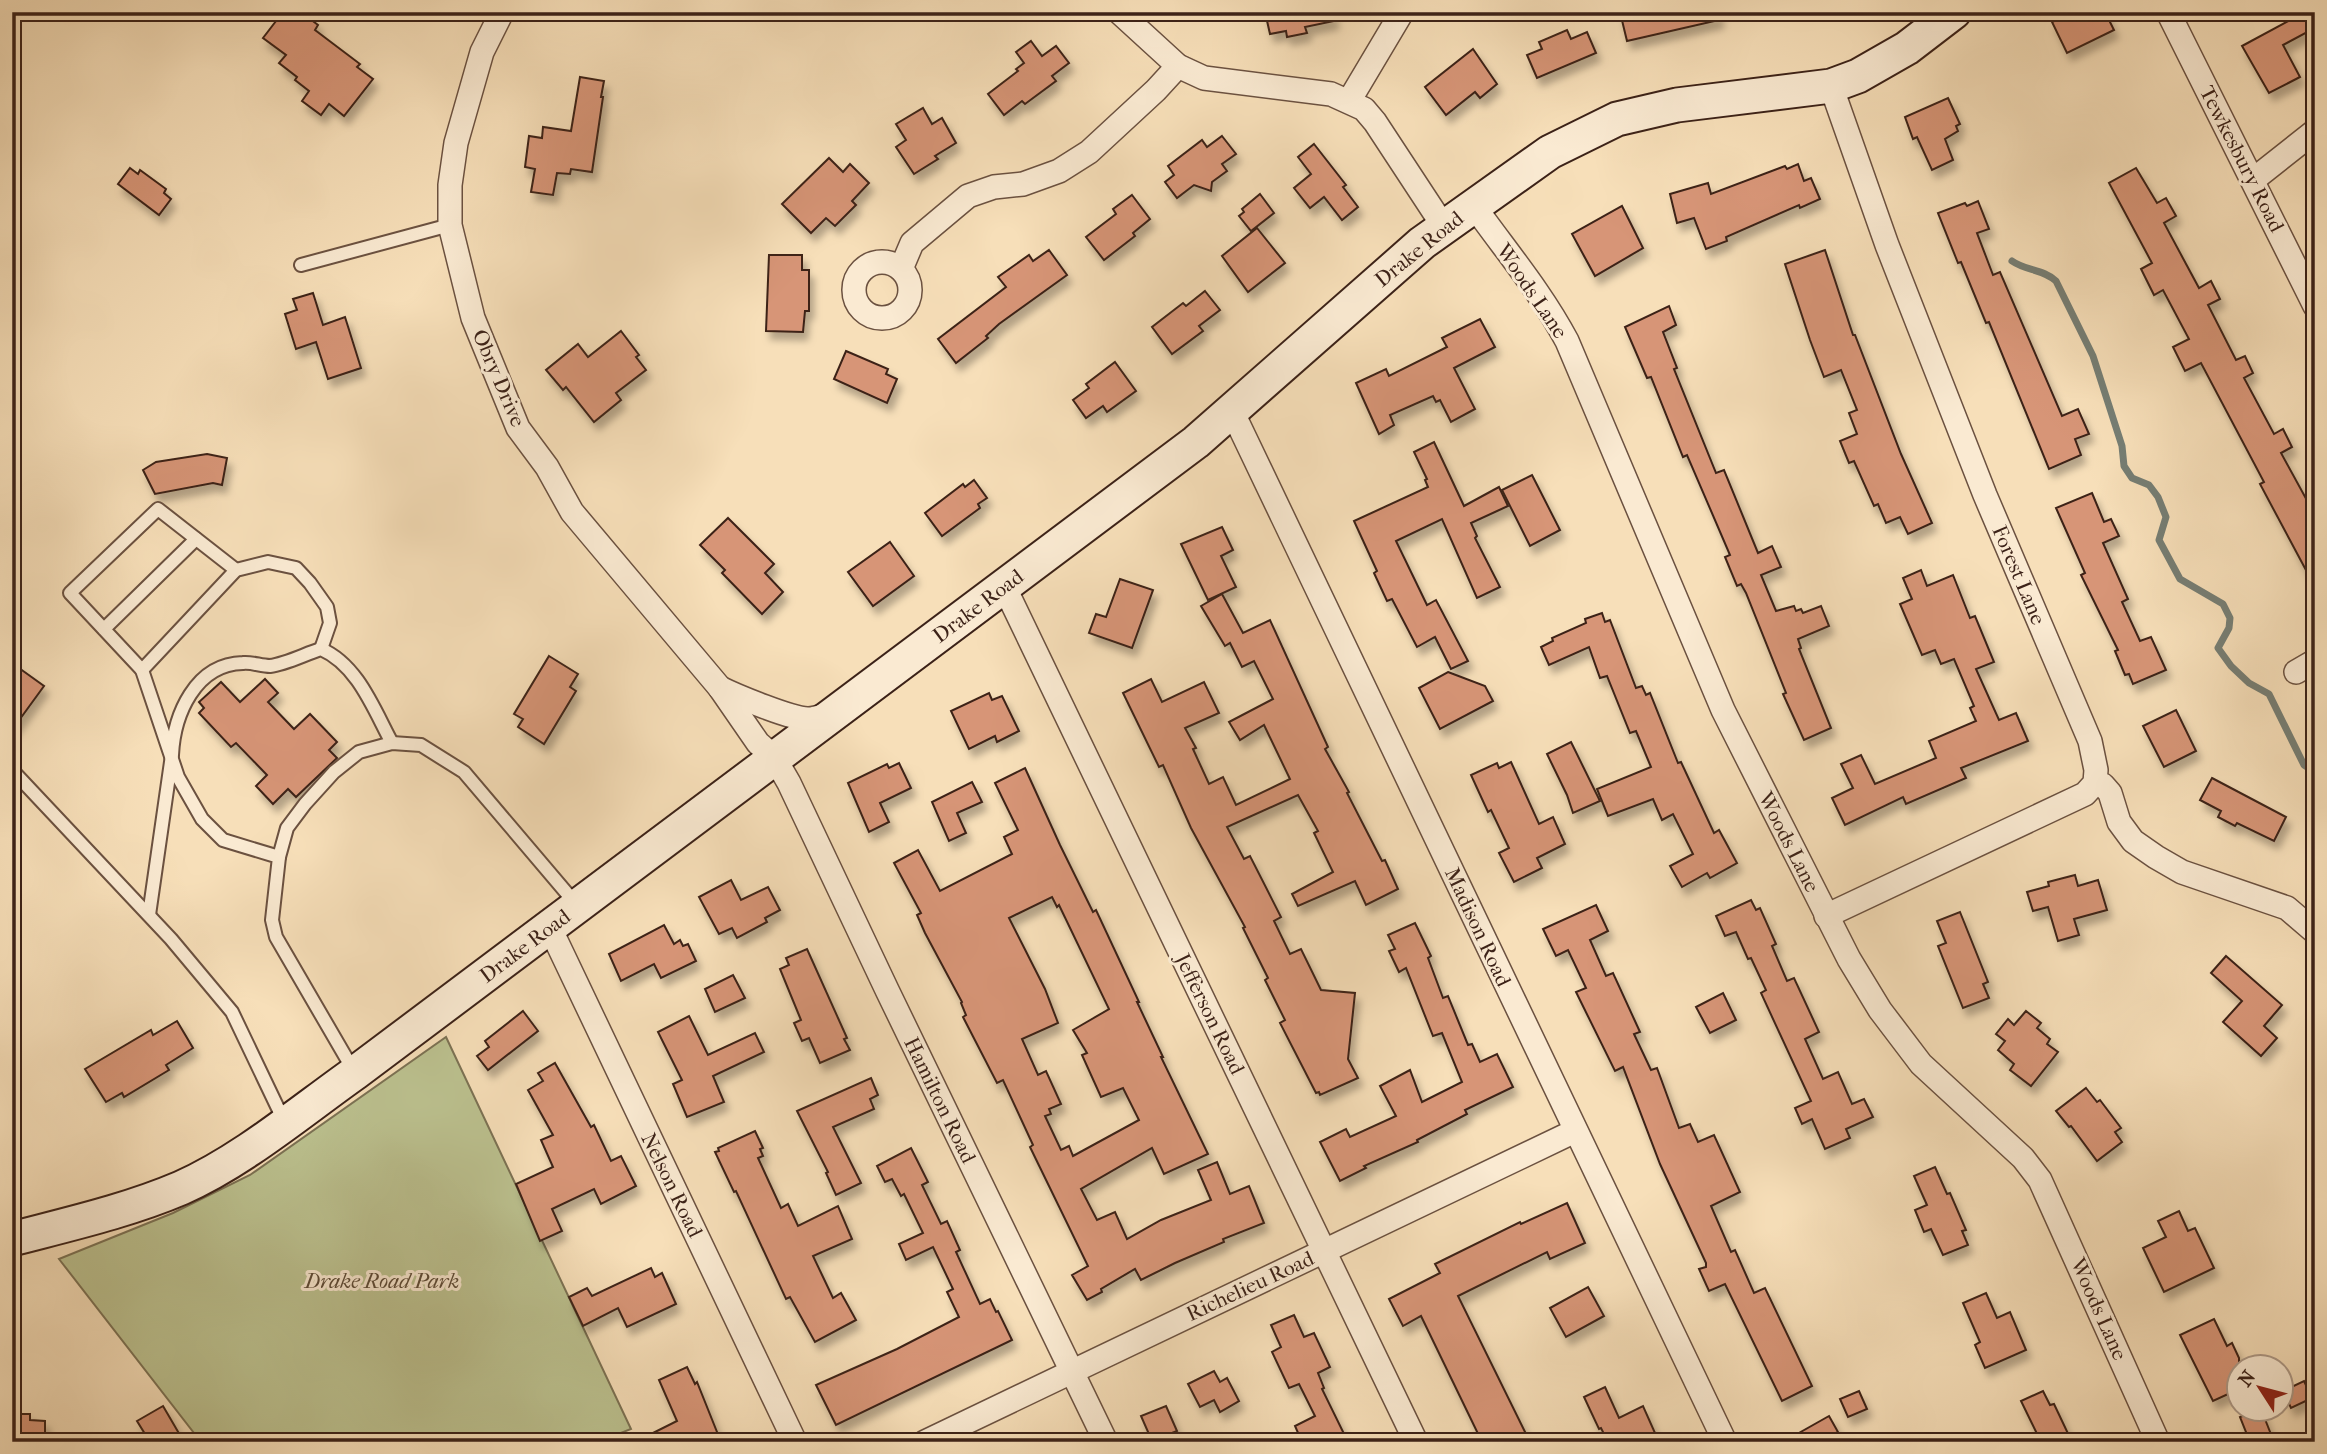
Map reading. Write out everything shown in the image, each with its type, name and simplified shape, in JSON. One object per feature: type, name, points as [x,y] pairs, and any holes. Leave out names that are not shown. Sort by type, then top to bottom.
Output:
[{"type":"street","name":"Obry Drive","points":[[502,12],[482,52],[456,143],[450,185],[450,225],[473,318],[518,428],[547,467],[572,512],[720,688],[758,743],[774,757]]},
{"type":"street","points":[[1119,12],[1178,66],[1204,78],[1331,94],[1364,109],[1444,227]]},
{"type":"street","points":[[1349,101],[1402,12]]},
{"type":"street","name":"Tewkesbury Road","points":[[2168,12],[2315,306]]},
{"type":"street","name":"Drake Road","points":[[12,1239],[98,1216],[181,1188],[285,1123],[550,928],[1196,442],[1422,243],[1550,152],[1617,119],[1677,105],[1831,86],[1858,76],[1907,48],[1953,13]]},
{"type":"street","points":[[901,269],[912,243],[968,196],[994,187],[1023,184],[1059,171],[1089,152],[1178,66]]},
{"type":"street","name":"Forest Lane","points":[[1831,86],[1887,245],[1985,495],[2090,741],[2096,770],[2095,783]]},
{"type":"street","points":[[2253,180],[2315,131]]},
{"type":"street","name":"Woods Lane","points":[[1474,206],[1532,283],[1567,341],[1723,710],[1849,959],[1880,1010],[1914,1056],[2023,1158],[2040,1180],[2158,1442]]},
{"type":"street","name":"Madison Road","points":[[1232,411],[1725,1442]]},
{"type":"street","name":"Jefferson Road","points":[[1004,586],[1416,1442]]},
{"type":"street","name":"Obry Drive","points":[[720,688],[740,698],[797,717],[809,719],[835,713]]},
{"type":"street","name":"Hamilton Road","points":[[774,757],[789,783],[1106,1442]]},
{"type":"street","points":[[1826,916],[2085,794],[2095,783],[2103,785],[2110,793],[2119,822],[2133,841],[2182,872],[2287,908],[2315,932]]},
{"type":"street","name":"Nelson Road","points":[[550,928],[795,1442]]},
{"type":"street","name":"Richelieu Road","points":[[925,1442],[1575,1131]]},
{"type":"lane","points":[[301,265],[450,225]]},
{"type":"lane","points":[[236,570],[158,509],[70,593],[142,670],[178,777],[202,819],[223,840],[279,857]]},
{"type":"lane","points":[[104,629],[196,539]]},
{"type":"lane","points":[[142,670],[236,570],[268,562],[296,568],[327,607],[330,623],[321,649]]},
{"type":"lane","points":[[149,915],[172,755],[173,731],[189,694],[212,672],[241,663],[271,666],[321,649],[334,654],[360,683],[392,743]]},
{"type":"lane","points":[[355,1073],[276,937],[272,920],[279,857],[287,828],[334,772],[359,752],[392,743],[421,745],[464,772],[578,907]]},
{"type":"lane","points":[[12,770],[149,915],[232,1012],[285,1123]]},
{"type":"green space","name":"Drake Road Park","points":[[446,1037],[631,1429],[598,1442],[201,1442],[59,1259],[173,1213],[250,1175]]},
{"type":"building","points":[[283,12],[301,12],[318,25],[315,30],[360,64],[357,67],[373,79],[344,116],[329,104],[321,115],[302,101],[309,91],[279,63],[286,55],[263,38]]},
{"type":"building","points":[[1265,12],[1333,12],[1334,21],[1305,27],[1307,33],[1287,37],[1286,31],[1270,34]]},
{"type":"building","points":[[1620,12],[1718,12],[1719,20],[1627,41]]},
{"type":"building","points":[[2073,12],[2105,12],[2114,30],[2067,53],[2052,22]]},
{"type":"building","points":[[2305,12],[2315,12],[2315,28],[2283,45],[2300,77],[2269,93],[2242,46]]},
{"type":"building","points":[[1567,30],[1571,39],[1587,32],[1596,53],[1537,78],[1527,55],[1542,49],[1539,42]]},
{"type":"building","points":[[1031,41],[1042,56],[1056,46],[1069,63],[1052,76],[1056,81],[1025,104],[1022,101],[1004,115],[988,94],[1018,71],[1016,69],[1024,63],[1016,52]]},
{"type":"building","points":[[1473,49],[1497,84],[1480,98],[1475,92],[1446,115],[1425,87]]},
{"type":"building","points":[[580,77],[604,81],[592,172],[571,169],[570,174],[557,173],[553,195],[531,192],[535,169],[525,167],[529,136],[542,138],[543,127],[571,131]]},
{"type":"building","points":[[1948,98],[1960,124],[1956,126],[1958,131],[1945,139],[1953,160],[1932,170],[1917,137],[1913,139],[1905,117]]},
{"type":"building","points":[[923,108],[932,124],[942,118],[956,143],[935,156],[938,159],[914,174],[896,147],[906,140],[896,124]]},
{"type":"building","points":[[1222,136],[1236,154],[1222,164],[1227,171],[1212,182],[1211,191],[1194,185],[1177,198],[1165,182],[1174,175],[1168,166],[1202,140],[1207,147]]},
{"type":"building","points":[[1314,144],[1346,185],[1343,187],[1358,207],[1342,220],[1324,197],[1310,208],[1294,188],[1311,174],[1298,157]]},
{"type":"building","points":[[829,158],[843,172],[850,164],[869,183],[852,201],[856,205],[835,226],[826,218],[811,233],[782,204]]},
{"type":"building","points":[[1798,164],[1804,181],[1811,178],[1820,199],[1800,208],[1799,205],[1726,237],[1727,241],[1706,249],[1694,218],[1677,223],[1670,194],[1708,183],[1711,194],[1785,166],[1787,169]]},
{"type":"building","points":[[130,168],[138,174],[140,170],[166,189],[164,193],[171,199],[159,215],[118,184]]},
{"type":"building","points":[[2136,168],[2157,203],[2166,198],[2176,216],[2164,223],[2199,288],[2211,281],[2220,299],[2208,305],[2236,360],[2245,356],[2253,373],[2244,378],[2274,434],[2283,429],[2292,447],[2281,453],[2315,515],[2315,587],[2260,484],[2264,482],[2201,363],[2185,371],[2173,347],[2189,339],[2163,290],[2154,295],[2141,269],[2152,263],[2109,183]]},
{"type":"building","points":[[1260,194],[1274,213],[1251,231],[1239,216],[1244,212],[1242,209]]},
{"type":"building","points":[[1132,195],[1150,219],[1133,233],[1135,236],[1104,260],[1086,237],[1116,214],[1113,209]]},
{"type":"building","points":[[1978,201],[1989,229],[1977,233],[1993,275],[2000,272],[2062,416],[2078,409],[2089,434],[2075,439],[2081,455],[2049,469],[1989,322],[1986,323],[1938,213]]},
{"type":"building","points":[[1622,206],[1643,248],[1595,276],[1572,234]]},
{"type":"building","points":[[1257,228],[1285,263],[1248,292],[1222,256]]},
{"type":"building","points":[[1049,250],[1067,275],[999,324],[986,336],[988,338],[956,363],[938,339],[1006,287],[998,277],[1029,255],[1033,261]]},
{"type":"building","points":[[1825,250],[1853,335],[1932,523],[1908,534],[1900,517],[1886,523],[1878,504],[1874,506],[1854,461],[1849,463],[1840,441],[1857,434],[1849,413],[1857,410],[1841,370],[1824,377],[1785,264]]},
{"type":"building","points":[[769,255],[802,255],[802,270],[809,270],[809,311],[805,311],[803,332],[766,331]]},
{"type":"building","points":[[1205,291],[1220,310],[1199,326],[1203,331],[1172,354],[1152,327],[1183,303],[1186,306]]},
{"type":"building","points":[[313,293],[323,325],[345,317],[361,368],[328,379],[316,342],[296,349],[285,314],[297,310],[293,299]]},
{"type":"building","points":[[1669,306],[1676,325],[1663,332],[1677,368],[1674,369],[1716,473],[1724,470],[1758,553],[1772,546],[1781,567],[1761,575],[1776,611],[1794,606],[1796,611],[1801,609],[1803,613],[1821,606],[1829,626],[1798,639],[1799,649],[1831,728],[1804,740],[1783,694],[1786,693],[1746,593],[1741,584],[1737,586],[1725,557],[1730,555],[1687,455],[1683,457],[1651,377],[1647,378],[1625,327]]},
{"type":"building","points":[[1480,319],[1495,347],[1454,368],[1475,409],[1451,422],[1440,400],[1436,402],[1433,396],[1390,415],[1394,425],[1379,434],[1356,383],[1386,369],[1389,376],[1447,347],[1442,338]]},
{"type":"building","points":[[621,331],[639,355],[636,357],[646,370],[616,393],[621,400],[594,422],[566,387],[563,390],[546,370],[578,344],[588,357]]},
{"type":"building","points":[[846,351],[888,369],[886,374],[897,379],[887,403],[834,379]]},
{"type":"building","points":[[1115,362],[1136,391],[1107,412],[1103,406],[1086,418],[1073,400],[1089,388],[1086,384]]},
{"type":"building","points":[[1434,442],[1464,506],[1499,487],[1508,506],[1471,523],[1477,536],[1475,538],[1500,587],[1477,598],[1442,519],[1396,541],[1427,605],[1436,600],[1468,661],[1451,669],[1435,637],[1417,647],[1392,599],[1387,601],[1374,573],[1377,571],[1354,521],[1428,487],[1414,452]]},
{"type":"building","points":[[207,454],[227,458],[222,485],[213,483],[155,494],[143,470],[156,462]]},
{"type":"building","points":[[1532,475],[1560,530],[1530,546],[1502,490]]},
{"type":"building","points":[[974,480],[987,498],[978,504],[980,508],[942,536],[925,513],[963,484],[965,487]]},
{"type":"building","points":[[2092,493],[2104,522],[2111,519],[2119,536],[2103,543],[2128,599],[2122,602],[2140,641],[2151,637],[2166,670],[2133,684],[2129,674],[2125,675],[2115,651],[2118,650],[2081,575],[2085,573],[2056,508]]},
{"type":"building","points":[[728,518],[774,564],[765,573],[783,592],[762,614],[722,573],[725,570],[700,545]]},
{"type":"building","points":[[1222,527],[1233,550],[1221,556],[1236,587],[1208,600],[1181,544]]},
{"type":"building","points":[[890,542],[914,576],[873,606],[848,572]]},
{"type":"building","points":[[1921,570],[1927,586],[1953,575],[1970,618],[1975,616],[1994,662],[1976,669],[1999,720],[2016,713],[2028,741],[1961,768],[1966,778],[1906,804],[1903,797],[1845,825],[1832,798],[1853,788],[1841,764],[1861,755],[1875,784],[1936,758],[1929,741],[1976,721],[1970,708],[1974,706],[1954,659],[1941,664],[1935,650],[1922,655],[1900,604],[1912,599],[1903,578]]},
{"type":"building","points":[[1120,579],[1153,590],[1132,648],[1089,633],[1096,614],[1106,617]]},
{"type":"building","points":[[1222,594],[1243,633],[1270,620],[1328,747],[1325,749],[1398,889],[1366,905],[1355,881],[1298,906],[1292,894],[1333,872],[1314,833],[1318,831],[1298,795],[1227,827],[1244,859],[1250,856],[1281,917],[1274,921],[1290,954],[1301,949],[1321,990],[1355,993],[1348,1059],[1358,1078],[1320,1095],[1319,1092],[1316,1093],[1280,1023],[1285,1020],[1265,980],[1268,978],[1243,928],[1245,927],[1191,828],[1163,765],[1159,767],[1123,693],[1151,679],[1162,702],[1204,682],[1219,713],[1185,728],[1196,748],[1193,749],[1209,784],[1223,777],[1236,805],[1290,779],[1264,725],[1240,740],[1229,722],[1273,699],[1254,661],[1242,667],[1230,643],[1225,646],[1201,606]]},
{"type":"building","points":[[1602,613],[1605,622],[1610,620],[1636,688],[1642,686],[1646,695],[1650,693],[1678,763],[1681,762],[1714,833],[1719,830],[1737,863],[1710,878],[1707,873],[1682,887],[1670,866],[1693,854],[1673,814],[1662,820],[1653,799],[1608,816],[1597,789],[1651,767],[1636,731],[1630,733],[1607,676],[1600,678],[1589,647],[1549,665],[1541,647],[1553,641],[1552,638],[1586,623],[1585,619]]},
{"type":"building","points":[[549,656],[578,674],[570,687],[576,691],[544,744],[518,727],[523,719],[514,714]]},
{"type":"building","points":[[12,663],[44,686],[12,730]]},
{"type":"building","points":[[1448,672],[1485,686],[1493,701],[1440,729],[1419,688]]},
{"type":"building","points":[[265,679],[278,693],[268,702],[294,729],[310,714],[337,742],[329,750],[337,758],[296,797],[288,789],[273,804],[256,786],[267,775],[236,743],[231,747],[199,713],[204,708],[199,702],[221,682],[240,702]]},
{"type":"building","points":[[989,693],[992,700],[1002,696],[1019,731],[997,742],[995,736],[969,749],[951,711]]},
{"type":"building","points":[[2176,710],[2196,751],[2164,767],[2143,726]]},
{"type":"building","points":[[1571,742],[1600,801],[1573,813],[1547,754]]},
{"type":"building","points":[[1511,762],[1539,824],[1553,817],[1565,844],[1537,858],[1542,868],[1514,882],[1499,853],[1509,848],[1471,775],[1497,763],[1499,768]]},
{"type":"building","points":[[899,763],[911,788],[880,803],[889,822],[869,832],[848,783],[887,764],[889,768]]},
{"type":"building","points":[[1025,768],[1093,912],[1096,910],[1139,1002],[1161,1057],[1208,1154],[1164,1174],[1152,1148],[1081,1189],[1097,1220],[1115,1212],[1127,1239],[1161,1220],[1211,1200],[1198,1170],[1217,1162],[1230,1194],[1249,1186],[1264,1223],[1223,1239],[1224,1242],[1141,1280],[1135,1269],[1087,1300],[1072,1275],[1088,1266],[1030,1147],[1033,1145],[1003,1080],[997,1083],[963,1017],[966,1015],[962,1002],[925,933],[917,915],[921,913],[894,863],[918,850],[940,891],[1012,854],[1004,837],[1018,830],[995,783]],"holes":[[[1052,897],[1057,907],[1059,905],[1109,1009],[1073,1030],[1087,1053],[1082,1055],[1101,1097],[1123,1088],[1139,1120],[1073,1156],[1069,1146],[1061,1150],[1045,1116],[1051,1114],[1049,1109],[1061,1104],[1046,1071],[1038,1075],[1022,1039],[1058,1023],[1045,989],[1009,918]]]},
{"type":"building","points":[[2212,778],[2286,817],[2274,841],[2218,817],[2221,811],[2200,800]]},
{"type":"building","points":[[972,782],[982,802],[957,813],[966,833],[949,841],[932,802]]},
{"type":"building","points":[[2075,875],[2078,886],[2098,880],[2107,910],[2074,919],[2079,935],[2058,941],[2048,907],[2033,911],[2027,892],[2049,886],[2048,882]]},
{"type":"building","points":[[731,880],[741,900],[768,887],[780,910],[765,918],[767,922],[737,938],[732,928],[719,934],[699,897]]},
{"type":"building","points":[[1751,900],[1756,910],[1760,908],[1776,944],[1772,946],[1787,981],[1794,978],[1819,1032],[1805,1039],[1823,1079],[1838,1072],[1852,1104],[1864,1099],[1873,1117],[1846,1129],[1850,1138],[1825,1149],[1812,1119],[1802,1124],[1795,1108],[1811,1101],[1761,993],[1766,990],[1736,932],[1725,936],[1716,916]]},
{"type":"building","points":[[1596,905],[1608,931],[1590,940],[1606,976],[1613,973],[1640,1032],[1634,1034],[1651,1070],[1657,1068],[1679,1128],[1690,1124],[1698,1142],[1714,1135],[1740,1192],[1711,1206],[1731,1252],[1735,1250],[1754,1293],[1765,1288],[1812,1386],[1782,1401],[1725,1284],[1709,1291],[1699,1269],[1706,1267],[1706,1263],[1660,1164],[1623,1067],[1615,1071],[1576,992],[1586,988],[1568,950],[1556,956],[1543,929]]},
{"type":"building","points":[[1960,912],[1988,982],[1983,984],[1989,998],[1963,1008],[1938,946],[1946,943],[1937,921]]},
{"type":"building","points":[[1415,923],[1431,956],[1428,958],[1443,998],[1448,996],[1468,1045],[1472,1044],[1480,1062],[1497,1054],[1513,1087],[1465,1110],[1467,1114],[1417,1140],[1418,1142],[1364,1166],[1366,1168],[1340,1181],[1320,1142],[1346,1129],[1350,1137],[1396,1116],[1380,1086],[1410,1070],[1422,1102],[1462,1082],[1442,1033],[1433,1036],[1406,968],[1399,972],[1389,951],[1395,949],[1388,935]]},
{"type":"building","points":[[664,925],[674,944],[680,940],[683,946],[688,944],[696,961],[661,978],[654,964],[621,981],[609,954]]},
{"type":"building","points":[[807,949],[850,1050],[820,1063],[809,1038],[802,1041],[794,1023],[801,1020],[780,969],[789,965],[786,958]]},
{"type":"building","points":[[2226,956],[2282,1005],[2264,1026],[2277,1038],[2261,1056],[2223,1022],[2242,1001],[2211,973]]},
{"type":"building","points":[[733,975],[745,998],[715,1012],[705,989]]},
{"type":"building","points":[[1723,993],[1736,1020],[1710,1033],[1696,1007]]},
{"type":"building","points":[[523,1011],[538,1031],[488,1070],[477,1056],[489,1047],[485,1041]]},
{"type":"building","points":[[2026,1011],[2041,1023],[2037,1028],[2050,1039],[2047,1044],[2058,1052],[2031,1086],[2010,1070],[2014,1064],[1998,1050],[2005,1041],[1996,1034],[2008,1019],[2014,1025]]},
{"type":"building","points":[[689,1016],[708,1055],[755,1033],[764,1052],[713,1076],[724,1102],[687,1117],[673,1084],[682,1080],[658,1032]]},
{"type":"building","points":[[177,1021],[193,1048],[166,1065],[169,1070],[124,1097],[122,1093],[106,1102],[85,1069],[151,1030],[153,1035]]},
{"type":"building","points":[[555,1063],[591,1127],[594,1125],[611,1161],[621,1156],[636,1186],[601,1204],[594,1189],[552,1209],[562,1231],[540,1241],[516,1184],[553,1167],[541,1140],[553,1135],[528,1090],[543,1081],[538,1073]]},
{"type":"building","points":[[871,1078],[878,1095],[870,1099],[874,1109],[833,1127],[861,1183],[836,1195],[826,1173],[828,1172],[797,1111]]},
{"type":"building","points":[[2086,1088],[2097,1102],[2100,1100],[2121,1128],[2115,1132],[2122,1142],[2097,1161],[2056,1111]]},
{"type":"building","points":[[755,1131],[763,1148],[760,1149],[763,1156],[758,1158],[781,1208],[788,1204],[798,1226],[838,1206],[852,1239],[813,1256],[833,1298],[841,1293],[856,1320],[815,1342],[790,1297],[786,1299],[715,1152],[719,1151],[718,1148]]},
{"type":"building","points":[[911,1148],[928,1182],[922,1185],[941,1224],[947,1221],[960,1250],[956,1252],[980,1304],[990,1299],[1012,1340],[836,1425],[816,1385],[897,1349],[959,1317],[947,1292],[953,1289],[933,1247],[906,1260],[899,1244],[923,1233],[904,1194],[901,1196],[892,1179],[885,1182],[877,1166]]},
{"type":"building","points":[[1935,1167],[1966,1230],[1962,1231],[1968,1245],[1943,1255],[1931,1229],[1924,1232],[1915,1210],[1927,1205],[1914,1176]]},
{"type":"building","points":[[1567,1203],[1585,1243],[1550,1259],[1547,1252],[1458,1296],[1530,1442],[1482,1442],[1421,1316],[1403,1326],[1389,1299],[1440,1273],[1435,1264],[1520,1222],[1521,1224]]},
{"type":"building","points":[[2179,1211],[2188,1231],[2195,1228],[2214,1268],[2164,1292],[2143,1248],[2166,1237],[2158,1221]]},
{"type":"building","points":[[651,1268],[655,1277],[662,1273],[676,1304],[627,1327],[618,1308],[583,1326],[569,1297],[587,1288],[592,1296]]},
{"type":"building","points":[[1588,1287],[1604,1316],[1566,1337],[1550,1308]]},
{"type":"building","points":[[1986,1293],[1997,1318],[2010,1312],[2026,1350],[1985,1368],[1975,1345],[1980,1342],[1963,1303]]},
{"type":"building","points":[[1294,1315],[1304,1337],[1314,1333],[1330,1367],[1318,1373],[1324,1388],[1322,1389],[1348,1442],[1302,1442],[1295,1426],[1315,1416],[1299,1384],[1289,1388],[1272,1352],[1281,1347],[1271,1325]]},
{"type":"building","points":[[2214,1319],[2227,1346],[2232,1343],[2236,1352],[2226,1352],[2226,1395],[2213,1401],[2180,1335]]},
{"type":"building","points":[[687,1367],[695,1384],[697,1382],[721,1442],[635,1442],[677,1421],[659,1380]]},
{"type":"building","points":[[1214,1371],[1220,1382],[1227,1378],[1239,1401],[1220,1412],[1214,1400],[1200,1407],[1188,1384]]},
{"type":"building","points":[[2304,1381],[2312,1398],[2296,1406],[2296,1385]]},
{"type":"building","points":[[1605,1387],[1619,1418],[1643,1406],[1659,1442],[1608,1442],[1584,1397]]},
{"type":"building","points":[[1859,1391],[1867,1409],[1848,1417],[1840,1399]]},
{"type":"building","points":[[2043,1391],[2050,1405],[2054,1404],[2072,1442],[2041,1442],[2021,1401]]},
{"type":"building","points":[[163,1406],[184,1442],[150,1442],[137,1421]]},
{"type":"building","points":[[1166,1406],[1177,1431],[1152,1441],[1141,1416]]},
{"type":"building","points":[[12,1414],[30,1414],[30,1420],[45,1421],[45,1442],[12,1442]]},
{"type":"building","points":[[1829,1416],[1838,1432],[1834,1434],[1838,1442],[1783,1442]]},
{"type":"building","points":[[2242,1422],[2266,1422],[2274,1442],[2250,1442]]},
{"type":"waterway","points":[[2012,261],[2046,274],[2056,281],[2093,356],[2122,446],[2124,466],[2132,478],[2149,485],[2158,497],[2166,517],[2159,540],[2180,579],[2223,604],[2230,618],[2229,628],[2218,648],[2231,666],[2249,683],[2269,694],[2304,765],[2315,772]]}]
